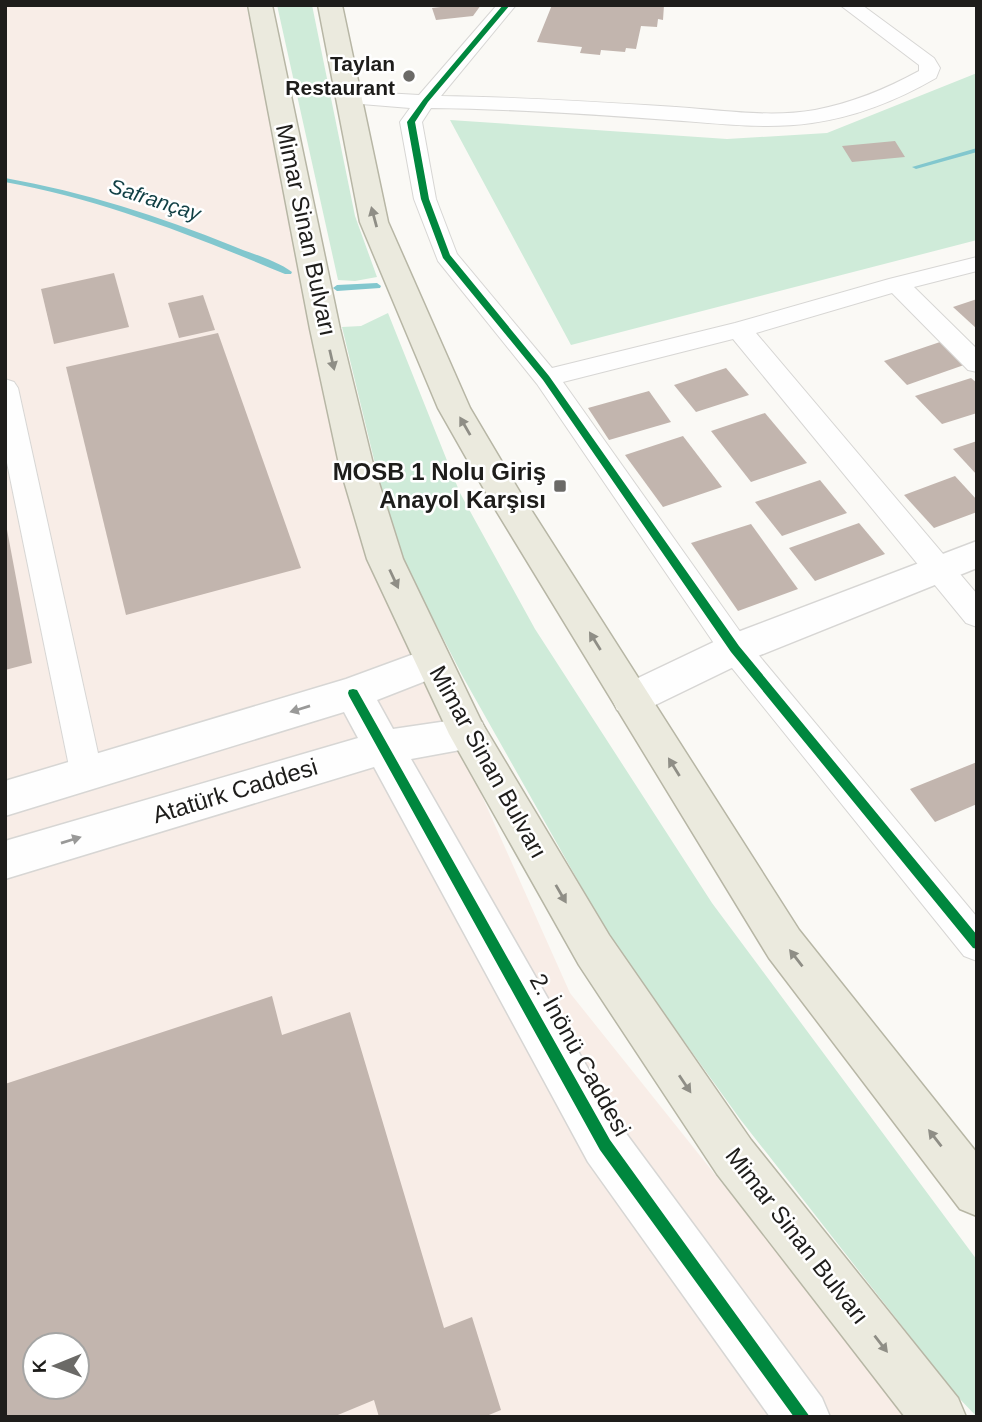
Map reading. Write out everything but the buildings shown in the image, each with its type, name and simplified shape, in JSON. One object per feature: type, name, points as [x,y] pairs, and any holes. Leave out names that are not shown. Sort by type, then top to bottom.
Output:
[{"type":"highway","name":"Mimar Sinan Bulvarı","points":[[260,5],[325,329],[356,464],[385,559],[433,662],[468,734],[594,950],[734,1157],[939,1417]]},
{"type":"highway","points":[[330,5],[374,222],[454,408],[631,699],[785,943],[977,1192]]},
{"type":"street","points":[[507,5],[425,101],[411,122],[425,199],[446,256],[546,378],[735,649],[977,944]]},
{"type":"street","points":[[349,97],[392,102],[512,103],[758,119],[812,117],[859,106],[900,90],[929,74],[927,62],[849,5]]},
{"type":"street","points":[[546,378],[740,330],[897,284],[977,264]]},
{"type":"street","points":[[897,284],[977,365]]},
{"type":"street","points":[[740,330],[977,615]]},
{"type":"street","points":[[5,388],[87,776]]},
{"type":"street","points":[[631,699],[735,649],[977,554]]},
{"type":"street","points":[[5,799],[354,693],[433,662]]},
{"type":"street","name":"2. İnönü Caddesi","points":[[354,693],[605,1145],[803,1417]]},
{"type":"street","name":"Atatürk Caddesi","points":[[5,860],[384,747],[468,734]]},
{"type":"shaded area","points":[[5,5],[246,5],[359,521],[570,993],[909,1417],[5,1417]]},
{"type":"green space","points":[[277,5],[312,5],[355,216],[377,277],[355,281],[338,280]]},
{"type":"green space","points":[[977,73],[977,240],[571,345],[450,120],[727,139],[827,133]]},
{"type":"green space","points":[[388,313],[460,493],[535,629],[712,903],[977,1260],[977,1417],[956,1395],[740,1119],[612,941],[463,677],[406,566],[385,505],[342,327],[361,326]]},
{"type":"waterway","name":"Safrançay","points":[[916,167],[977,150]]},
{"type":"waterway","name":"Safrançay","points":[[5,180],[78,195],[150,217],[288,272]]},
{"type":"waterway","name":"Safrançay","points":[[337,288],[377,286]]},
{"type":"cycle path","points":[[507,5],[425,101],[411,122],[425,199],[446,256],[546,378],[735,649],[977,944]]},
{"type":"cycle path","points":[[353,693],[605,1145],[803,1417]]},
{"type":"place","name":"Taylan Restaurant","points":[[409,76]]},
{"type":"place","name":"MOSB 1 Nolu Giriş Anayol Karşısı","points":[[560,486]]}]
